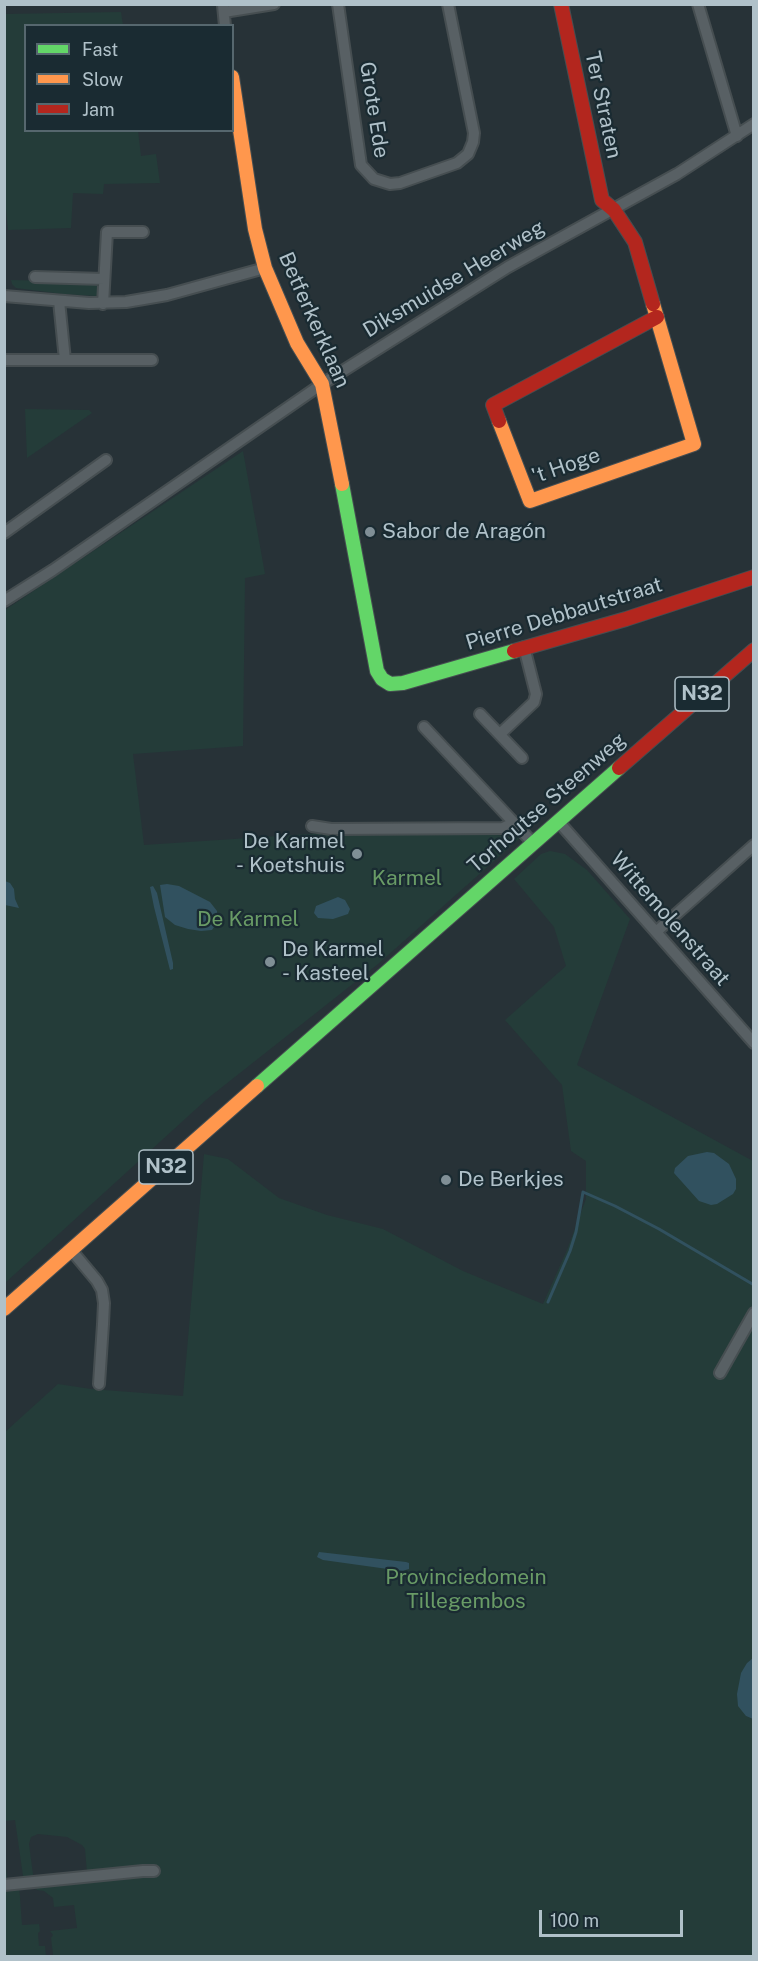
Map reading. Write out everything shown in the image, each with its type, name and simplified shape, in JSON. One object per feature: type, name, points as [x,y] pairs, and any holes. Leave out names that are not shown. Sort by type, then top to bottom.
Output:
[{"type":"street","points":[[225,24],[223,8],[274,4]]},
{"type":"street","name":"Grote Ede","points":[[338,4],[361,165],[374,179],[390,184],[400,183],[457,163],[468,154],[473,142],[474,133],[448,4]]},
{"type":"street","name":"Ter Straten","points":[[561,4],[602,200],[614,210]]},
{"type":"street","points":[[698,4],[736,136]]},
{"type":"street","name":"Betferkerklaan","points":[[234,91],[250,201],[265,268],[288,324],[322,384],[326,397],[377,671],[386,682]]},
{"type":"street","name":"Diksmuidse Heerweg","points":[[4,601],[53,570],[322,384],[508,267],[677,174],[753,124]]},
{"type":"street","name":"'t Hoge","points":[[614,210],[635,242],[657,317],[694,444],[530,501],[493,405],[657,317]]},
{"type":"street","points":[[103,303],[106,232],[143,232]]},
{"type":"street","points":[[4,296],[103,303],[167,295],[265,268]]},
{"type":"street","points":[[35,277],[104,279]]},
{"type":"street","points":[[59,301],[65,360]]},
{"type":"street","points":[[4,360],[152,360]]},
{"type":"street","points":[[4,533],[106,460]]},
{"type":"street","name":"Pierre Debbautstraat","points":[[386,682],[397,684],[626,619],[753,576]]},
{"type":"street","points":[[500,734],[534,702],[536,694],[524,647]]},
{"type":"street","name":"Torhoutse Steenweg","points":[[4,1309],[753,650]]},
{"type":"street","points":[[480,714],[522,758]]},
{"type":"street","points":[[424,727],[533,843]]},
{"type":"street","name":"Wittemolenstraat","points":[[558,821],[753,1041]]},
{"type":"street","name":"Torhoutse Steenweg","points":[[312,825],[331,829],[503,828],[513,823]]},
{"type":"street","points":[[656,932],[753,845]]},
{"type":"street","points":[[72,1251],[98,1281],[102,1290],[104,1324],[99,1384]]},
{"type":"street","points":[[720,1373],[753,1313]]},
{"type":"street","points":[[4,1885],[154,1871]]},
{"type":"green space","points":[[121,12],[123,24],[24,24],[24,132],[138,132],[141,156],[156,154],[160,183],[104,184],[103,194],[73,193],[71,228],[8,230],[4,189],[5,14]]},
{"type":"green space","points":[[11,280],[92,282],[100,288],[96,296],[63,294],[16,288]]},
{"type":"green space","points":[[25,409],[89,410],[92,413],[27,458]]},
{"type":"green space","points":[[243,451],[265,574],[245,578],[243,746],[133,754],[144,845],[338,832],[497,835],[520,838],[378,964],[207,1099],[5,1283],[5,610]]},
{"type":"green space","name":"Provinciedomein Tillegembos","points":[[550,851],[565,854],[587,870],[630,919],[577,1065],[753,1161],[754,1658],[747,1663],[746,1716],[753,1719],[753,1956],[46,1956],[53,1955],[51,1938],[53,1935],[50,1931],[77,1928],[74,1905],[54,1907],[53,1898],[35,1887],[87,1873],[85,1849],[82,1845],[67,1837],[38,1834],[31,1837],[29,1844],[34,1882],[24,1883],[15,1820],[5,1821],[5,1432],[58,1384],[91,1389],[183,1396],[204,1154],[228,1159],[279,1198],[327,1215],[383,1229],[463,1271],[543,1304],[586,1199],[586,1161],[571,1151],[562,1085],[505,1020],[566,966],[554,927],[514,879],[541,854]]},
{"type":"green space","points":[[5,1861],[8,1884],[19,1884],[22,1925],[39,1924],[39,1946],[45,1946],[46,1956],[5,1956]]},
{"type":"water","points":[[5,881],[10,883],[14,889],[19,908],[5,905]]},
{"type":"water","points":[[160,885],[179,886],[210,902],[217,911],[218,921],[212,930],[188,929],[175,925],[165,917]]},
{"type":"water","points":[[153,886],[157,893],[173,963],[173,969],[170,970],[154,907],[150,887]]},
{"type":"water","points":[[338,897],[345,900],[350,909],[348,914],[333,919],[318,918],[314,913],[316,906]]},
{"type":"water","points":[[714,1153],[729,1164],[736,1179],[736,1189],[733,1194],[711,1205],[699,1201],[674,1173],[675,1168],[688,1156]]},
{"type":"water","points":[[319,1552],[406,1562],[409,1563],[409,1569],[402,1571],[323,1560],[317,1557]]},
{"type":"water","points":[[753,1658],[754,1719],[746,1716],[738,1706],[737,1694],[741,1673]]},
{"type":"waterway","points":[[548,1302],[570,1251],[583,1192],[659,1229],[754,1285]]},
{"type":"traffic: fast","points":[[342,484],[377,671],[382,679],[390,684],[403,683],[514,651]]},
{"type":"traffic: fast","points":[[257,1086],[619,768]]},
{"type":"traffic: slow","points":[[234,90],[255,229],[265,268],[297,343],[322,384],[342,484]]},
{"type":"traffic: slow","points":[[499,421],[530,501],[694,444],[653,304]]},
{"type":"traffic: slow","points":[[4,1309],[257,1086]]},
{"type":"traffic: jam","points":[[561,4],[602,200],[614,210],[635,242],[653,304]]},
{"type":"traffic: jam","points":[[499,421],[493,405],[657,317]]},
{"type":"traffic: jam","points":[[514,651],[626,619],[754,577]]},
{"type":"traffic: jam","points":[[619,768],[754,650]]},
{"type":"place","name":"Sabor de Aragón","points":[[370,532]]},
{"type":"place","name":"De Karmel - Koetshuis","points":[[357,854]]},
{"type":"place","name":"De Karmel - Kasteel","points":[[270,962]]},
{"type":"place","name":"De Berkjes","points":[[446,1180]]},
{"type":"park label","name":"Karmel","points":[[407,879]]},
{"type":"park label","name":"De Karmel","points":[[248,920]]}]
